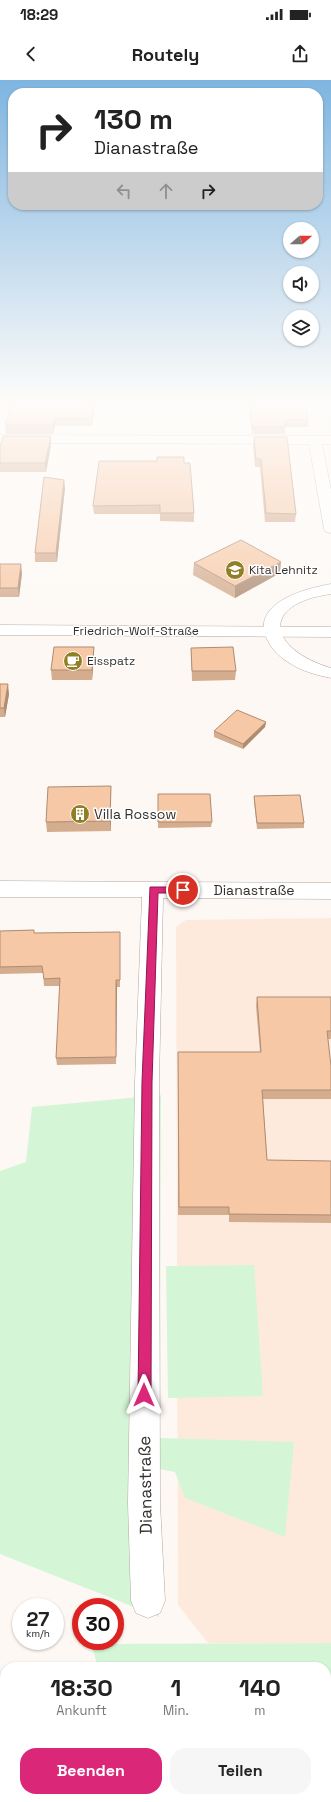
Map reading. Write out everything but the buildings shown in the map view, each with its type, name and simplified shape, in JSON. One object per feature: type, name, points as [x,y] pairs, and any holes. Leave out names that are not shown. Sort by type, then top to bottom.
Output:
[{"type":"street","points":[[323,484],[331,529]]},
{"type":"street","points":[[331,589],[305,594],[290,601],[279,610],[273,620],[273,632],[277,643],[286,653],[299,662],[331,673]]},
{"type":"street","name":"Friedrich-Wolf-Straße","points":[[0,630],[331,632]]},
{"type":"street","name":"Dianastraße","points":[[0,889],[331,891]]},
{"type":"street","name":"Dianastraße","points":[[148,1601],[144,1503],[147,1082],[153,890]]},
{"type":"shaded area","points":[[331,918],[331,1643],[208,1643],[178,1605],[176,927],[186,920]]},
{"type":"green space","points":[[161,1095],[160,1438],[294,1442],[285,1537],[185,1498],[175,1472],[159,1469],[159,1617],[124,1603],[124,1598],[111,1598],[0,1554],[0,1171],[26,1162],[32,1107]]},
{"type":"green space","points":[[254,1265],[263,1396],[168,1398],[166,1266]]},
{"type":"green space","points":[[331,1643],[331,1662],[96,1662],[93,1650],[124,1650],[124,1644]]},
{"type":"place","name":"Kita Lehnitz","points":[[235,570]]},
{"type":"place","name":"Eisspatz","points":[[73,661]]},
{"type":"place","name":"Villa Rossow","points":[[80,814]]},
{"type":"route","points":[[144,1395],[147,1082],[153,890],[183,890]]}]
